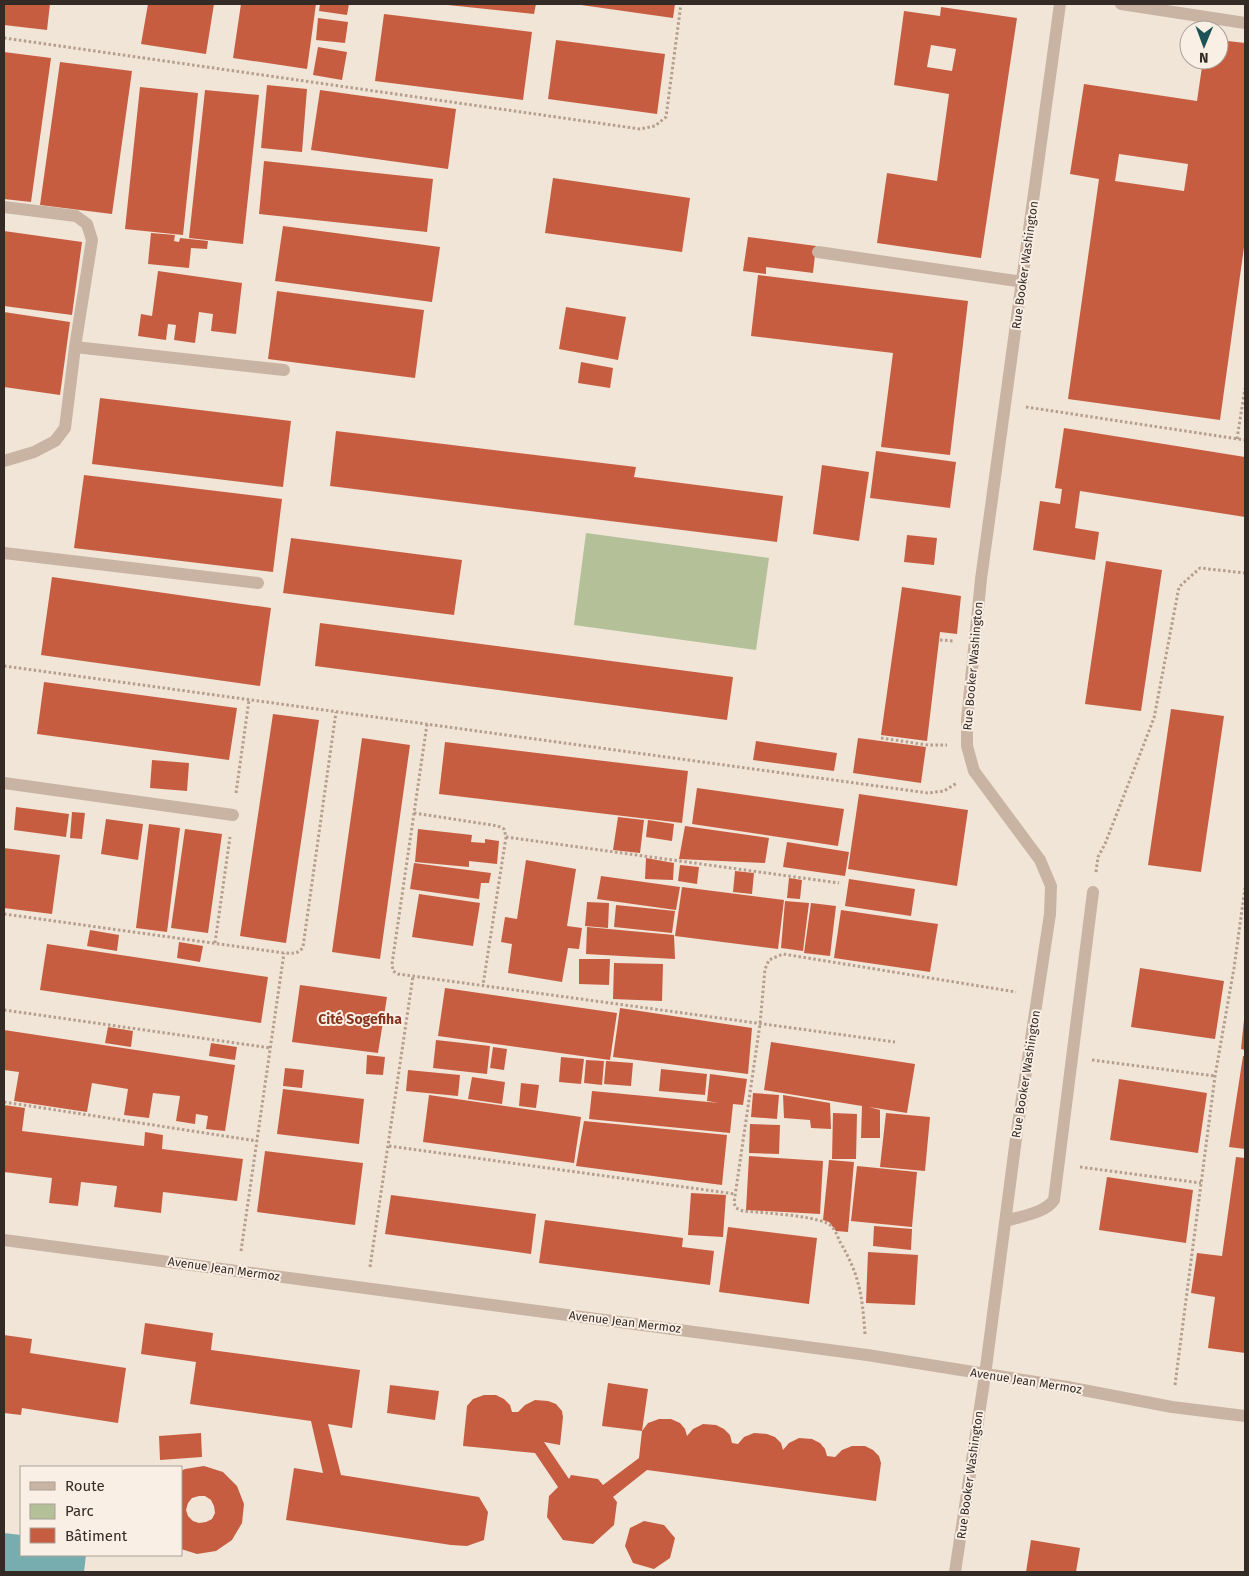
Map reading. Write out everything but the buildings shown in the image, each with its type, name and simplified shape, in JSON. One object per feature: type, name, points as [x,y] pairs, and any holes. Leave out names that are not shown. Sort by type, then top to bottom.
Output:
[{"type":"street","name":"Rue Booker Washington","points":[[955,1572],[985,1375],[1017,1131],[1050,914],[1051,886],[1040,860],[974,771],[968,746],[967,720],[981,579],[1060,4]]},
{"type":"street","points":[[1121,4],[1245,23]]},
{"type":"street","points":[[4,207],[76,216],[87,224],[92,240],[75,347],[65,428],[55,441],[34,452],[4,461]]},
{"type":"street","points":[[818,252],[1023,282]]},
{"type":"street","points":[[75,347],[284,370]]},
{"type":"street","points":[[4,553],[258,583]]},
{"type":"street","points":[[4,783],[233,815]]},
{"type":"street","points":[[1006,1221],[1042,1209],[1050,1205],[1054,1200],[1093,892]]},
{"type":"street","name":"Avenue Jean Mermoz","points":[[4,1240],[867,1354],[985,1375],[1067,1387],[1172,1407],[1245,1416]]},
{"type":"path","points":[[4,38],[640,129],[655,126],[666,117],[682,4]]},
{"type":"path","points":[[1237,439],[1245,388]]},
{"type":"path","points":[[1006,404],[1245,440]]},
{"type":"path","points":[[1093,892],[1098,857],[1105,844],[1154,718],[1179,587],[1200,568],[1245,573]]},
{"type":"path","points":[[4,666],[928,793],[944,791],[974,771]]},
{"type":"path","points":[[4,914],[295,954],[300,951],[303,947],[336,712]]},
{"type":"path","points":[[428,724],[392,964],[393,971],[398,974],[895,1042]]},
{"type":"path","points":[[881,738],[928,745],[968,746]]},
{"type":"path","points":[[414,814],[498,826],[504,829],[506,837],[483,985]]},
{"type":"path","points":[[506,837],[839,883]]},
{"type":"path","points":[[1172,1407],[1215,1076],[1234,968],[1245,888]]},
{"type":"path","points":[[239,1271],[284,952]]},
{"type":"path","points":[[867,1354],[862,1296],[857,1277],[849,1257],[832,1226],[806,1219],[736,1208],[734,1204],[760,1024],[765,969],[769,960],[782,954],[1038,996]]},
{"type":"path","points":[[367,1288],[413,976]]},
{"type":"path","points":[[4,1010],[271,1048]]},
{"type":"path","points":[[1073,1058],[1215,1076]]},
{"type":"path","points":[[4,1102],[257,1141]]},
{"type":"path","points":[[389,1146],[735,1194]]},
{"type":"path","points":[[1059,1164],[1201,1183]]},
{"type":"green space","points":[[586,533],[769,558],[756,650],[574,625]]},
{"type":"water","points":[[4,1533],[20,1535],[20,1556],[86,1556],[84,1572],[4,1572]]},
{"type":"district","name":"Cité Sogefiha","points":[[360,1019]]}]
